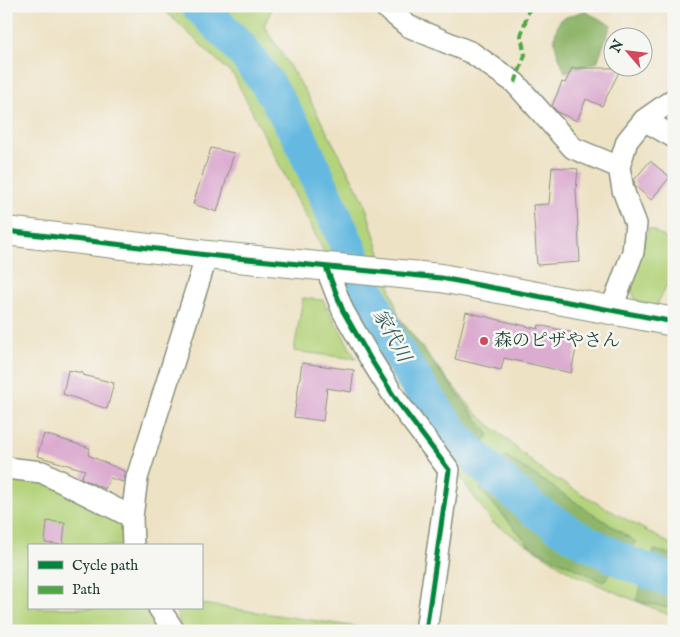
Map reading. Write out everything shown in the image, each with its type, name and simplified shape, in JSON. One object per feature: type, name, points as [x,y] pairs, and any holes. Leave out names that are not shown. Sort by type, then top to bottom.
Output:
[{"type":"street","points":[[384,6],[408,26],[472,53],[515,83],[573,148],[619,167]]},
{"type":"street","points":[[611,310],[633,252],[636,224],[623,190],[619,167],[627,141],[644,120],[674,99]]},
{"type":"street","points":[[644,120],[674,136]]},
{"type":"street","points":[[6,231],[207,255],[441,278],[674,322]]},
{"type":"street","points":[[134,544],[132,517],[137,478],[207,255]]},
{"type":"street","points":[[335,268],[343,311],[397,401],[449,470],[426,631]]},
{"type":"street","points":[[6,468],[42,472],[132,517]]},
{"type":"street","points":[[160,610],[174,631]]},
{"type":"green space","points":[[160,6],[273,6],[264,26],[304,89],[364,201],[401,324],[476,413],[543,471],[674,546],[674,617],[575,575],[493,523],[428,433],[378,353],[234,76]]},
{"type":"green space","points":[[584,11],[611,25],[610,28],[602,28],[602,49],[597,62],[565,72],[555,40],[555,33],[561,19]]},
{"type":"green space","points":[[649,228],[674,243],[674,271],[655,308],[636,301],[629,282]]},
{"type":"green space","points":[[303,298],[323,300],[356,359],[294,351]]},
{"type":"green space","points":[[391,307],[489,435],[458,470],[363,325]]},
{"type":"green space","points":[[506,456],[636,542],[603,582],[532,548],[480,489]]},
{"type":"green space","points":[[6,468],[127,514],[139,544],[28,544],[28,610],[167,610],[176,631],[6,631]]},
{"type":"green space","points":[[654,550],[674,555],[674,609],[636,601]]},
{"type":"green space","points":[[202,604],[386,631],[181,631],[176,610],[202,610]]},
{"type":"building","points":[[572,68],[602,68],[602,78],[616,78],[602,106],[586,99],[577,121],[559,113],[552,106],[562,82],[565,83]]},
{"type":"building","points":[[211,148],[234,153],[217,212],[193,204]]},
{"type":"building","points":[[650,161],[670,177],[651,200],[635,186],[634,180]]},
{"type":"building","points":[[552,167],[578,169],[576,190],[580,262],[537,265],[533,205],[549,204]]},
{"type":"building","points":[[466,312],[538,329],[539,325],[579,334],[571,373],[504,358],[501,370],[455,359]]},
{"type":"building","points":[[302,363],[354,370],[351,392],[327,388],[323,421],[294,417]]},
{"type":"building","points":[[68,370],[114,383],[107,409],[63,394]]},
{"type":"building","points":[[44,434],[90,448],[88,455],[126,472],[123,482],[110,478],[105,489],[81,478],[85,470],[37,456]]},
{"type":"building","points":[[47,521],[65,523],[63,544],[45,543]]},
{"type":"waterway","name":"家代川","points":[[199,6],[238,45],[268,84],[299,136],[390,341],[418,385],[455,436],[494,475],[533,509],[575,536],[627,563],[674,581]]},
{"type":"marked path","points":[[515,83],[525,55],[521,36],[530,6]]},
{"type":"cycle path","points":[[6,231],[207,255],[441,278],[674,322]]},
{"type":"cycle path","points":[[326,267],[343,311],[370,358],[397,401],[449,470],[426,631]]},
{"type":"place","name":"森のピザやさん","points":[[484,341]]}]
